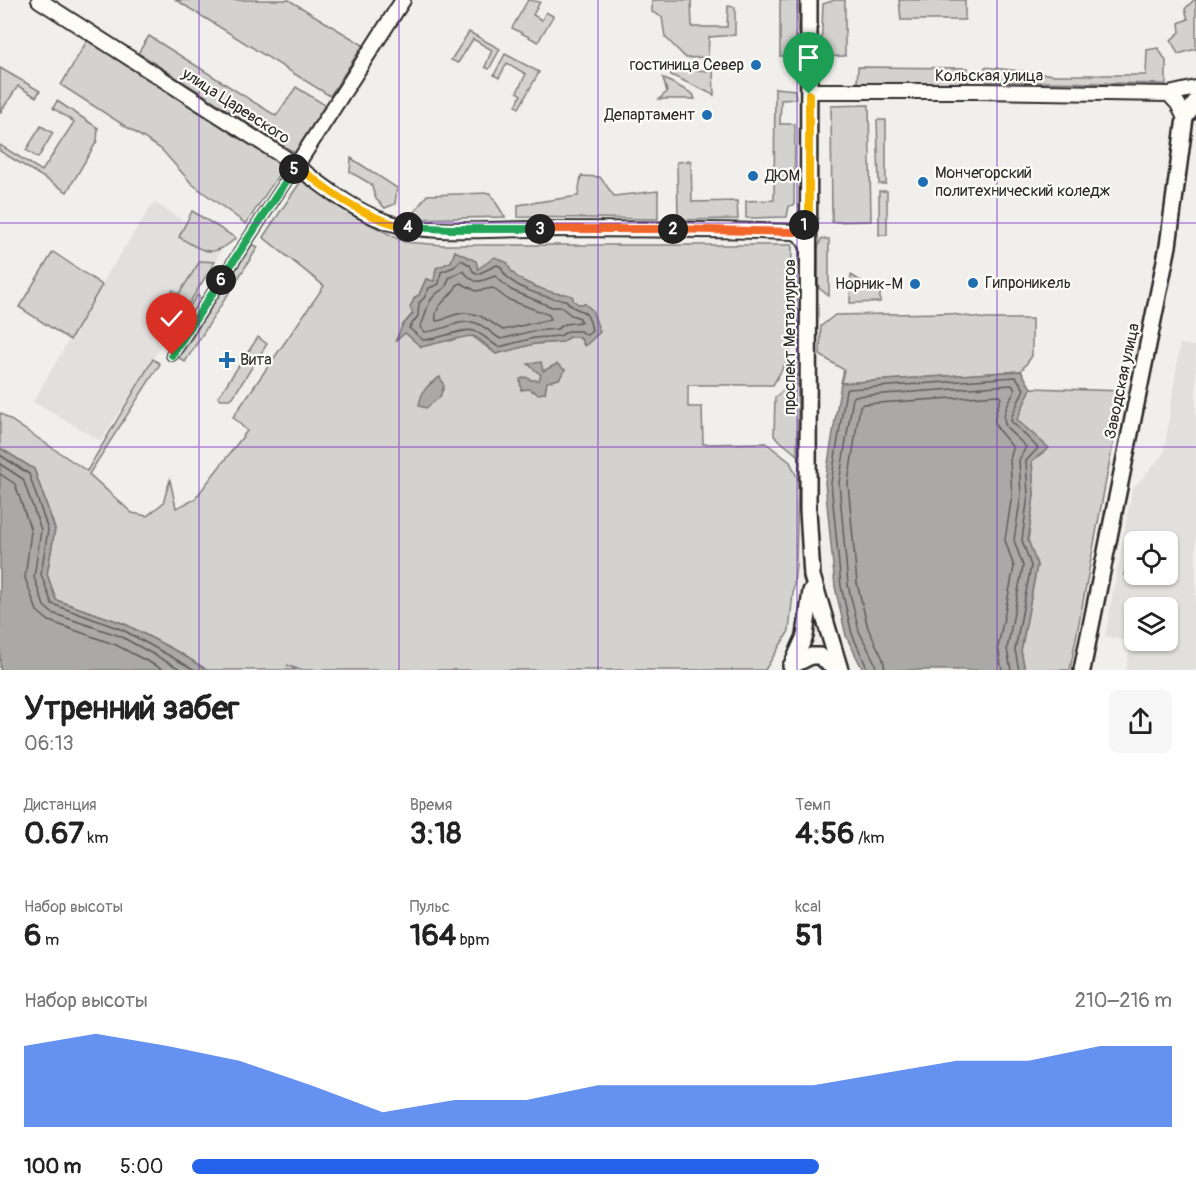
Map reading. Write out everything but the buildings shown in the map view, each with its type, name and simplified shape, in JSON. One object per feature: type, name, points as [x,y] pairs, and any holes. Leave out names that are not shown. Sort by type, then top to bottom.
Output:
[{"type":"main road","name":"проспект Металлургов","points":[[809,0],[807,473],[812,576],[838,670]]},
{"type":"main road","name":"Заводская улица","points":[[1082,670],[1168,246],[1185,117],[1196,102]]},
{"type":"main road","points":[[789,668],[805,636],[811,604],[812,576]]},
{"type":"main road","points":[[789,668],[811,656],[820,656],[838,670]]},
{"type":"street","name":"улица Царевского","points":[[39,0],[296,165],[317,183],[367,214],[405,227],[451,229],[671,228],[795,232]]},
{"type":"street","points":[[172,355],[403,0]]},
{"type":"street","name":"Кольская улица","points":[[809,91],[1168,94],[1196,88]]},
{"type":"street","points":[[1168,94],[1178,104],[1185,117]]},
{"type":"street","points":[[795,232],[801,229],[809,215]]},
{"type":"street","points":[[795,232],[800,235],[808,247]]},
{"type":"shaded area","points":[[176,0],[289,0],[363,45],[330,96]]},
{"type":"shaded area","points":[[528,0],[540,2],[533,15],[542,20],[546,12],[553,16],[538,42],[512,28]]},
{"type":"shaded area","points":[[652,0],[691,0],[692,27],[727,27],[728,6],[735,7],[735,35],[709,37],[708,57],[686,58],[665,37],[662,17],[652,12]]},
{"type":"shaded area","points":[[780,0],[798,0],[797,56],[780,56]]},
{"type":"shaded area","points":[[845,0],[845,56],[821,57],[823,4]]},
{"type":"shaded area","points":[[899,0],[965,0],[965,20],[901,20]]},
{"type":"shaded area","points":[[1194,0],[1196,1],[1196,49],[1178,54],[1171,40],[1180,32],[1179,23],[1188,19],[1185,9]]},
{"type":"shaded area","points":[[469,32],[500,49],[489,69],[485,67],[492,50],[473,39],[458,63],[451,60]]},
{"type":"shaded area","points":[[149,36],[276,116],[296,87],[325,105],[295,153],[138,53]]},
{"type":"shaded area","points":[[88,39],[285,165],[246,224],[192,184],[161,149],[61,85]]},
{"type":"shaded area","points":[[1158,48],[1166,61],[1166,84],[986,81],[985,67],[1055,75],[1146,75],[1147,50]]},
{"type":"shaded area","points":[[505,54],[539,72],[519,108],[516,106],[521,95],[517,92],[526,74],[507,63],[499,78],[494,75]]},
{"type":"shaded area","points":[[858,67],[968,68],[968,85],[857,84]]},
{"type":"shaded area","points":[[0,68],[40,91],[36,97],[18,86],[0,113]]},
{"type":"shaded area","points":[[671,69],[713,71],[714,95],[671,75]]},
{"type":"shaded area","points":[[663,78],[693,94],[695,99],[659,99],[667,92]]},
{"type":"shaded area","points":[[775,88],[795,90],[796,99],[781,100],[780,124],[795,124],[794,205],[789,206],[787,217],[746,218],[746,201],[774,200]]},
{"type":"shaded area","points":[[57,101],[98,128],[97,141],[67,192],[0,151],[0,145],[42,171],[74,122],[53,108]]},
{"type":"shaded area","points":[[869,105],[871,221],[832,222],[831,106]]},
{"type":"shaded area","points":[[877,120],[886,120],[886,184],[879,184]]},
{"type":"shaded area","points":[[41,126],[53,133],[38,158],[26,150]]},
{"type":"shaded area","points":[[351,158],[397,188],[395,204],[385,208],[376,199],[371,184],[350,172]]},
{"type":"shaded area","points":[[691,161],[692,202],[737,201],[738,219],[678,220],[677,162]]},
{"type":"shaded area","points":[[581,176],[600,177],[614,196],[658,191],[658,219],[518,217],[518,205],[578,196]]},
{"type":"shaded area","points":[[301,181],[349,213],[404,242],[443,245],[792,245],[790,356],[773,385],[688,385],[688,407],[702,407],[703,444],[766,443],[790,462],[798,479],[796,565],[789,631],[765,670],[300,670],[287,665],[297,670],[207,670],[125,624],[56,600],[47,574],[55,529],[34,469],[0,448],[0,413],[87,471],[153,359],[160,364],[89,474],[132,513],[147,516],[163,503],[170,480],[176,508],[194,500],[247,431],[233,417],[324,286],[263,237]],"holes":[[[455,251],[478,269],[509,271],[516,278],[577,304],[585,304],[584,346],[580,337],[569,337],[562,342],[534,344],[496,354],[472,336],[461,336],[451,341],[405,333],[402,326],[413,313],[410,307],[415,297],[419,295],[426,279],[434,282],[451,262]]]},
{"type":"shaded area","points":[[879,191],[887,191],[887,235],[879,235]]},
{"type":"shaded area","points":[[490,193],[505,217],[409,219],[427,195]]},
{"type":"shaded area","points":[[154,202],[224,246],[101,441],[33,402],[107,275]]},
{"type":"shaded area","points":[[192,211],[236,238],[221,249],[208,251],[179,237]]},
{"type":"shaded area","points":[[821,239],[829,239],[829,296],[819,288],[818,283],[818,248]]},
{"type":"shaded area","points":[[252,244],[258,247],[185,362],[179,358]]},
{"type":"shaded area","points":[[53,252],[102,285],[70,340],[19,307]]},
{"type":"shaded area","points":[[200,261],[215,262],[167,338],[160,335],[180,304],[170,294],[173,290],[179,294]]},
{"type":"shaded area","points":[[851,275],[880,293],[880,302],[850,303]]},
{"type":"shaded area","points":[[197,295],[203,300],[174,345],[166,344]]},
{"type":"shaded area","points":[[945,313],[986,319],[1032,319],[1032,356],[1021,371],[841,383],[844,370],[820,355],[821,326],[835,315]]},
{"type":"shaded area","points":[[258,337],[267,344],[233,397],[221,399],[218,397]]},
{"type":"shaded area","points":[[1180,344],[1196,346],[1196,670],[1126,670],[1129,651],[1178,651],[1178,597],[1124,597],[1124,640],[1105,636],[1124,533],[1124,585],[1178,585],[1178,531],[1124,531],[1132,490],[1164,453]]},
{"type":"shaded area","points":[[798,375],[797,455],[774,436],[775,398]]},
{"type":"shaded area","points":[[1031,388],[1123,391],[1070,670],[1025,670],[1021,651],[1037,565],[1028,540],[1034,495],[1032,461],[1017,419]]},
{"type":"water","points":[[455,251],[476,261],[478,269],[495,257],[508,263],[514,274],[527,283],[558,294],[571,295],[578,304],[585,304],[592,310],[600,332],[585,346],[580,337],[569,337],[563,342],[534,344],[496,354],[473,336],[421,347],[405,333],[395,342],[402,326],[413,314],[410,307],[415,297],[419,295],[426,279],[434,281],[436,268],[451,262]]},
{"type":"water","points":[[541,362],[543,371],[557,364],[565,370],[559,379],[547,382],[545,393],[538,394],[529,389],[521,390],[520,379],[526,377],[539,380],[541,375],[528,364]]},
{"type":"water","points":[[1021,371],[1031,388],[1017,420],[1049,448],[1032,461],[1034,495],[1028,540],[1037,565],[1021,651],[1025,670],[863,670],[846,636],[835,587],[825,482],[841,383]]},
{"type":"water","points":[[440,377],[444,386],[440,397],[426,408],[419,406],[425,389]]},
{"type":"water","points":[[0,448],[34,469],[55,529],[47,574],[56,600],[125,624],[207,670],[0,670]]},
{"type":"place","name":"гостиница Север","points":[[756,65]]},
{"type":"place","name":"Департамент","points":[[707,115]]},
{"type":"place","name":"ДЮМ","points":[[753,176]]},
{"type":"place","name":"Мончегорский политехнический коледж","points":[[923,182]]},
{"type":"place","name":"Гипроникель","points":[[973,283]]},
{"type":"place","name":"Норник-М","points":[[915,284]]},
{"type":"place","name":"Вита","points":[[227,360]]},
{"type":"route","points":[[172,355],[296,165],[317,183],[367,214],[405,227],[451,229],[671,228],[795,232],[801,229],[809,215],[809,94]]}]
